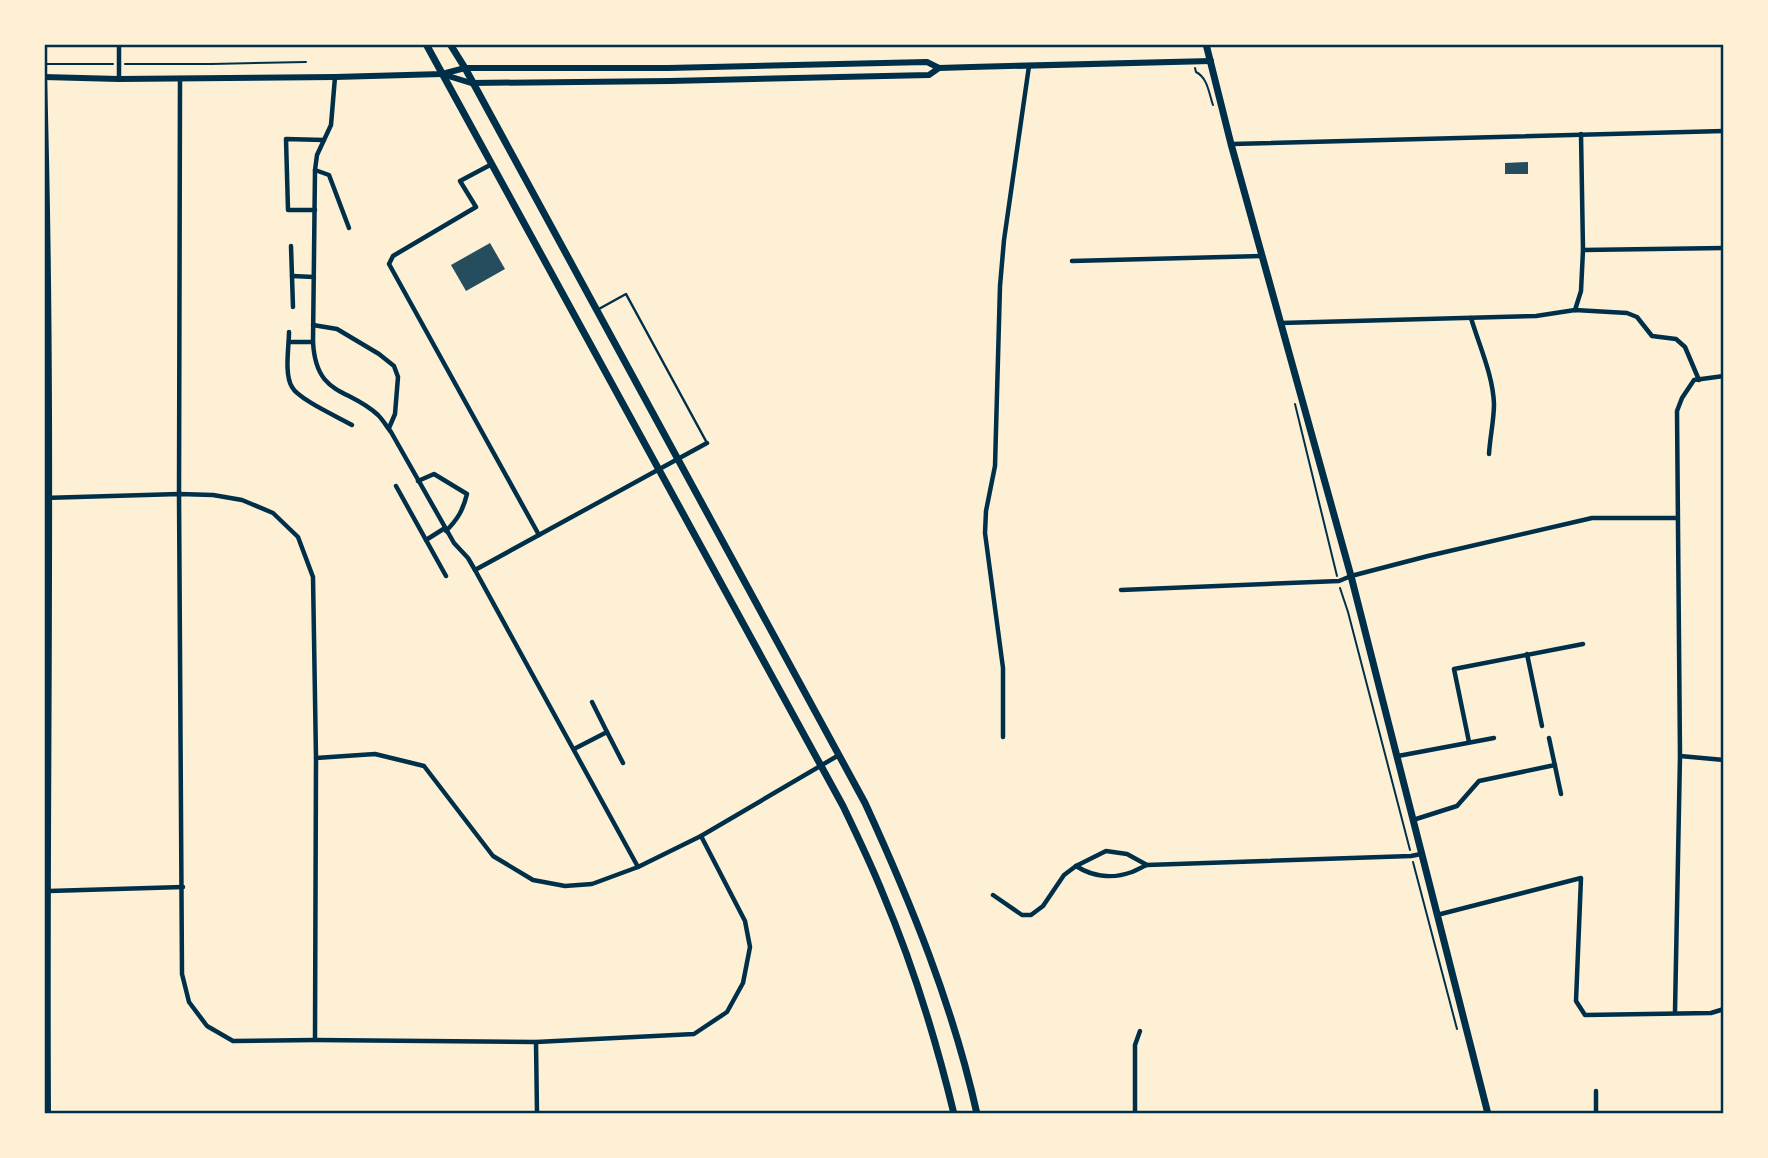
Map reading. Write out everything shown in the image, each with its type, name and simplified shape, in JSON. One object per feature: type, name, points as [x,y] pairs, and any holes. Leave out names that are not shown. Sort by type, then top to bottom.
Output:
[{"type":"main road","points":[[426,44],[843,806],[889,910],[911,968],[936,1042],[954,1114]]},
{"type":"main road","points":[[450,44],[865,803],[906,894],[928,953],[954,1028],[977,1114]]},
{"type":"main road","points":[[1206,44],[1350,576],[1488,1114]]},
{"type":"street","points":[[119,44],[119,79]]},
{"type":"street","points":[[48,1114],[47,187],[44,77],[335,77],[442,74],[465,68],[667,68],[927,62],[939,68],[1211,61]]},
{"type":"street","points":[[1003,737],[1003,668],[985,521],[995,466],[1000,286],[1004,240],[1029,66]]},
{"type":"street","points":[[442,74],[471,83],[670,82],[929,75],[939,68]]},
{"type":"street","points":[[180,77],[182,974],[189,1002],[207,1026],[233,1041],[536,1042],[694,1034],[727,1012],[743,983],[750,947],[745,921],[701,836]]},
{"type":"street","points":[[335,77],[331,125],[317,155],[315,170],[314,359],[322,377],[335,390],[379,415],[388,428],[454,543],[475,570],[638,867]]},
{"type":"street","points":[[1231,144],[1724,131]]},
{"type":"street","points":[[1575,310],[1581,291],[1583,250],[1581,134]]},
{"type":"street","points":[[315,210],[288,210],[286,139],[324,140]]},
{"type":"street","points":[[492,164],[460,181],[475,207],[394,256],[390,264],[539,535]]},
{"type":"street","points":[[315,170],[329,175],[349,228]]},
{"type":"street","points":[[291,246],[293,307]]},
{"type":"street","points":[[1583,250],[1724,248]]},
{"type":"street","points":[[1072,261],[1263,256]]},
{"type":"street","points":[[292,276],[314,277]]},
{"type":"street","points":[[1280,323],[1536,316],[1575,310],[1626,313],[1637,317],[1652,336],[1676,339],[1685,347],[1696,380]]},
{"type":"street","points":[[1471,318],[1493,392],[1489,454]]},
{"type":"street","points":[[313,325],[337,329],[394,366],[398,376],[396,414],[388,428]]},
{"type":"street","points":[[289,332],[288,374],[292,388],[302,397],[352,425]]},
{"type":"street","points":[[289,342],[313,342]]},
{"type":"street","points":[[1675,1012],[1680,756],[1677,411],[1682,398],[1696,380],[1724,376]]},
{"type":"street","points":[[475,570],[707,443]]},
{"type":"street","points":[[418,481],[434,474],[467,494],[457,520],[426,540]]},
{"type":"street","points":[[396,486],[446,576]]},
{"type":"street","points":[[47,498],[213,495],[242,500],[273,513],[298,537],[313,577],[316,758],[315,1040]]},
{"type":"street","points":[[1121,590],[1339,581],[1428,556],[1592,518],[1677,518]]},
{"type":"street","points":[[1469,742],[1454,669],[1583,644]]},
{"type":"street","points":[[1527,654],[1542,726]]},
{"type":"street","points":[[592,702],[624,762]]},
{"type":"street","points":[[574,749],[607,732]]},
{"type":"street","points":[[1397,757],[1494,738]]},
{"type":"street","points":[[1549,738],[1561,794]]},
{"type":"street","points":[[316,758],[375,754],[424,766],[494,856],[533,880],[565,886],[592,884],[638,867],[701,836],[840,755]]},
{"type":"street","points":[[1680,756],[1724,760]]},
{"type":"street","points":[[1412,820],[1457,806],[1479,780],[1555,765]]},
{"type":"street","points":[[993,895],[1022,915],[1031,915],[1043,906],[1064,875],[1081,862],[1106,851],[1127,854],[1147,865]]},
{"type":"street","points":[[1076,866],[1099,876],[1116,877],[1147,865],[1421,854]]},
{"type":"street","points":[[1437,915],[1581,878],[1576,1001],[1585,1015],[1711,1013],[1724,1009]]},
{"type":"street","points":[[49,891],[183,887]]},
{"type":"street","points":[[1135,1114],[1135,1045],[1140,1031]]},
{"type":"street","points":[[536,1042],[537,1114]]},
{"type":"street","points":[[1596,1114],[1597,1091]]},
{"type":"lane","points":[[596,310],[626,294],[707,443]]},
{"type":"path","points":[[44,64],[306,62]]},
{"type":"path","points":[[1341,590],[1410,850]]},
{"type":"path","points":[[1413,862],[1459,1034]]},
{"type":"building","points":[[1528,162],[1528,174],[1505,174],[1505,163]]},
{"type":"building","points":[[490,243],[505,269],[466,291],[451,265]]}]
